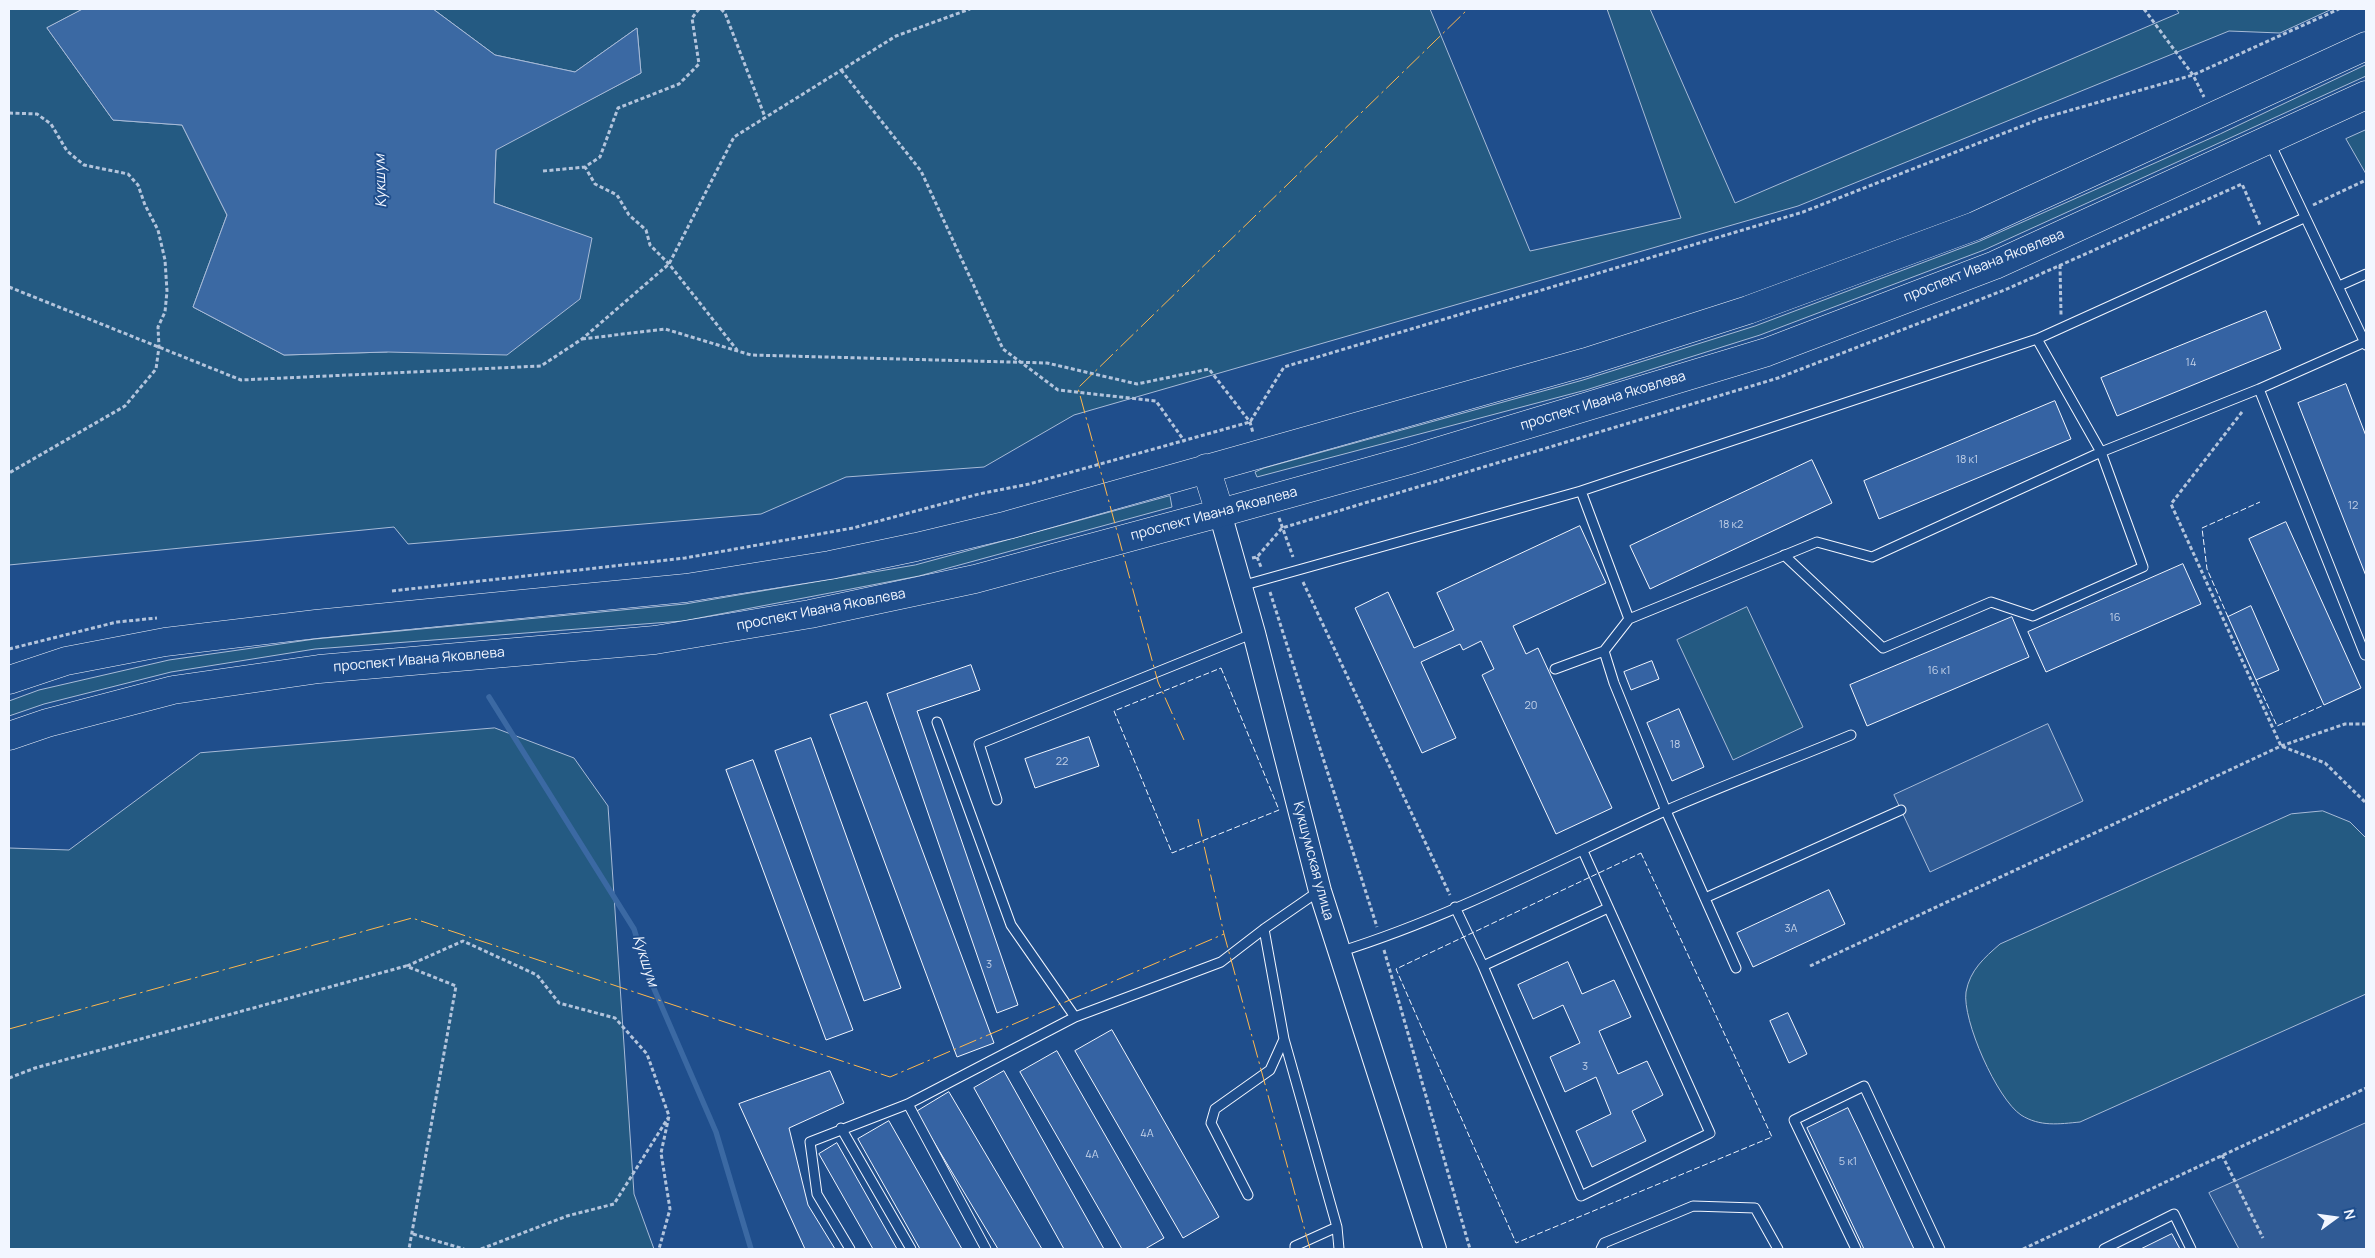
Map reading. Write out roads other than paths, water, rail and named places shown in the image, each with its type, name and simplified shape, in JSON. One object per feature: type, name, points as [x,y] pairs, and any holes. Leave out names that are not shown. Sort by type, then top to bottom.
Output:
[{"type":"main road","points":[[9,680],[66,662],[165,642],[316,624],[686,588],[830,565],[916,547],[1008,524],[1586,362],[1748,310],[1976,226],[2366,46]]},
{"type":"main road","name":"проспект Ивана Яковлева","points":[[9,736],[47,723],[183,689],[319,669],[655,640],[810,614],[976,579],[1220,513],[1410,460],[1767,352],[1995,265],[2366,95]]},
{"type":"main road","name":"Кукшумская улица","points":[[1206,468],[1220,513]]},
{"type":"street","name":"Кукшумская улица","points":[[1220,513],[1254,632],[1320,890],[1338,952],[1435,1249]]},
{"type":"lane","points":[[1555,669],[1604,651],[1629,619],[1784,555],[1817,542],[1872,557],[2100,452],[2259,389],[2365,344],[2339,286],[2304,218],[2269,140]]},
{"type":"lane","points":[[1241,586],[1581,491],[2037,339],[2304,218]]},
{"type":"lane","points":[[2339,286],[2366,274]]},
{"type":"lane","points":[[1784,555],[1883,648],[1991,602],[2033,616],[2143,566],[2100,452],[2037,339]]},
{"type":"lane","points":[[2259,389],[2365,656]]},
{"type":"lane","points":[[1581,491],[1629,619]]},
{"type":"lane","points":[[997,800],[979,744],[1254,632]]},
{"type":"lane","points":[[1604,651],[1614,683],[1666,811],[1736,968]]},
{"type":"lane","points":[[9,674],[66,662]]},
{"type":"lane","points":[[938,722],[1011,925],[1075,1017]]},
{"type":"lane","points":[[1338,952],[1455,907],[1584,851],[1666,811],[1851,736]]},
{"type":"lane","points":[[1705,898],[1901,810]]},
{"type":"lane","points":[[1455,907],[1483,966],[1581,1196],[1710,1133],[1584,851]]},
{"type":"lane","points":[[850,1249],[817,1194],[810,1142],[841,1128],[908,1104],[1075,1017],[1221,962],[1320,890]]},
{"type":"lane","points":[[1483,966],[1608,908]]},
{"type":"lane","points":[[1264,929],[1284,1039],[1337,1227],[1339,1249]]},
{"type":"lane","points":[[1248,1195],[1211,1123],[1215,1109],[1270,1070],[1284,1039]]},
{"type":"lane","points":[[1856,1249],[1794,1120],[1864,1086],[1940,1249]]},
{"type":"lane","points":[[908,1104],[986,1249]]},
{"type":"lane","points":[[841,1128],[911,1249]]},
{"type":"lane","points":[[1601,1249],[1604,1243],[1693,1206],[1756,1208],[1778,1249]]},
{"type":"lane","points":[[2104,1249],[2174,1214],[2191,1249]]},
{"type":"lane","points":[[1295,1249],[1295,1246],[1337,1227]]},
{"type":"water","points":[[83,9],[433,9],[495,55],[575,72],[637,28],[641,73],[496,150],[494,203],[592,238],[580,299],[507,355],[387,352],[284,355],[193,307],[227,215],[182,125],[113,120],[47,28]]},
{"type":"waterway","name":"Кукшум","points":[[489,697],[634,929],[649,977],[716,1132],[751,1249]]}]
